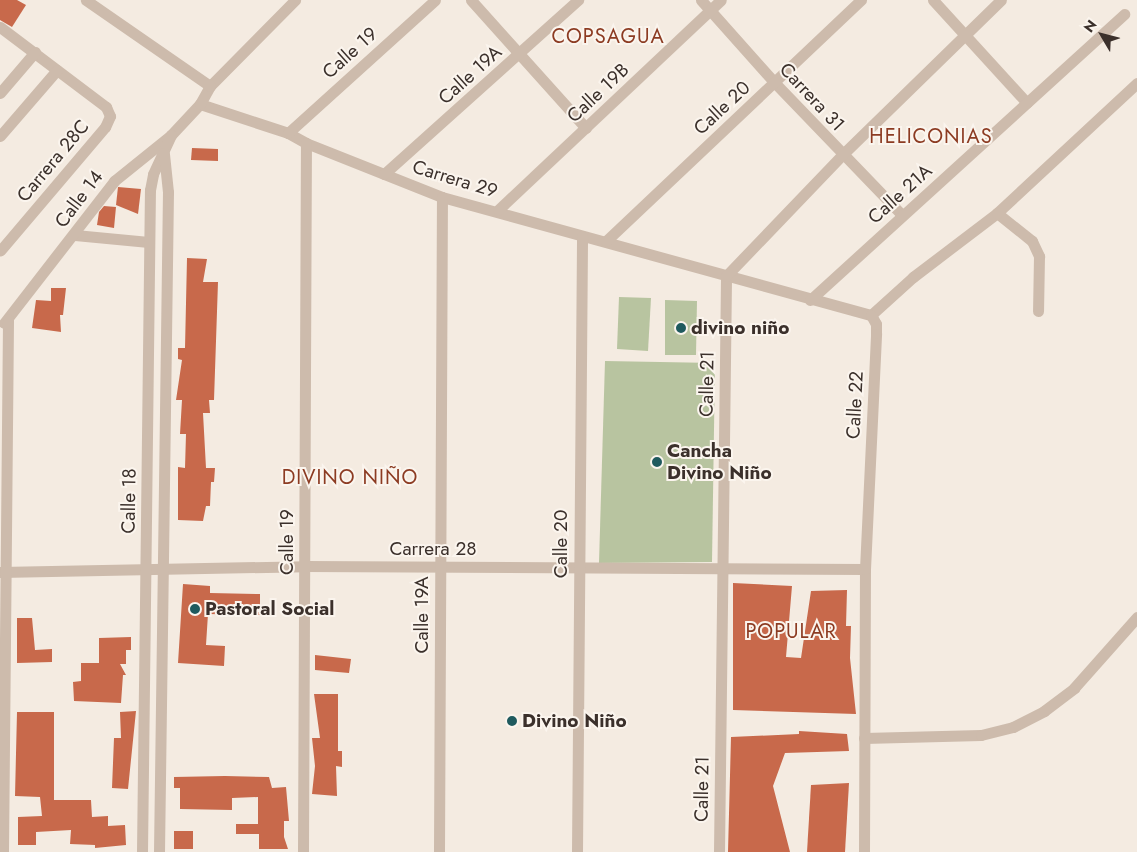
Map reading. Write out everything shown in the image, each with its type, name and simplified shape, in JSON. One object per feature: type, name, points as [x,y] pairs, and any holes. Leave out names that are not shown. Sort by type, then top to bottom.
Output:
[{"type":"street","points":[[86,0],[210,86]]},
{"type":"street","points":[[200,104],[210,86],[295,0]]},
{"type":"street","name":"Calle 19","points":[[288,133],[435,0]]},
{"type":"street","points":[[471,0],[586,128]]},
{"type":"street","name":"Calle 19A","points":[[384,174],[519,55],[578,0]]},
{"type":"street","name":"Carrera 31","points":[[701,0],[842,155],[902,215]]},
{"type":"street","name":"Calle 19B","points":[[498,210],[721,0]]},
{"type":"street","name":"Calle 20","points":[[606,241],[861,0]]},
{"type":"street","points":[[933,0],[1027,103]]},
{"type":"street","points":[[726,276],[842,155],[1001,0]]},
{"type":"street","name":"Calle 21A","points":[[810,300],[1124,14]]},
{"type":"street","points":[[0,27],[57,70],[0,136]]},
{"type":"street","points":[[0,93],[35,52]]},
{"type":"street","name":"Carrera 28C","points":[[0,250],[106,127],[110,116],[106,107],[57,70]]},
{"type":"street","points":[[871,315],[913,278],[997,213],[1137,83]]},
{"type":"street","name":"Carrera 29","points":[[200,104],[288,133],[306,143],[442,197],[498,210],[582,236],[606,241],[810,300],[871,315]]},
{"type":"street","name":"Calle 14","points":[[0,328],[75,234],[114,181],[171,136],[200,104]]},
{"type":"street","name":"Calle 18","points":[[142,852],[150,190],[171,136]]},
{"type":"street","name":"Calle 19","points":[[303,852],[306,143]]},
{"type":"street","name":"Calle 18","points":[[159,852],[165,568],[168,192],[164,153]]},
{"type":"street","name":"Calle 19A","points":[[439,852],[442,197]]},
{"type":"street","points":[[997,213],[1032,241],[1039,256],[1038,311]]},
{"type":"street","points":[[75,234],[149,242]]},
{"type":"street","name":"Calle 20","points":[[577,852],[582,236]]},
{"type":"street","name":"Calle 21","points":[[718,852],[726,276]]},
{"type":"street","name":"Calle 22","points":[[864,852],[865,569],[876,333],[876,324],[871,315]]},
{"type":"street","points":[[2,852],[3,486],[8,319]]},
{"type":"street","name":"Carrera 28","points":[[3,572],[305,566],[723,566],[865,569]]},
{"type":"street","points":[[864,738],[981,735],[1013,727],[1044,711],[1074,688],[1137,617]]},
{"type":"green space","name":"divino niño","points":[[619,297],[651,298],[648,351],[617,349]]},
{"type":"green space","name":"divino niño","points":[[665,300],[697,301],[696,355],[665,355]]},
{"type":"green space","name":"Cancha Divino Niño","points":[[605,361],[715,363],[712,562],[599,563]]},
{"type":"building","points":[[0,0],[17,0],[26,5],[12,27],[0,20]]},
{"type":"building","points":[[192,148],[218,149],[218,161],[191,160]]},
{"type":"building","points":[[118,187],[141,189],[138,214],[116,205]]},
{"type":"building","points":[[104,206],[116,207],[114,228],[97,225],[99,212]]},
{"type":"building","points":[[187,258],[207,259],[203,282],[218,282],[214,400],[209,400],[210,413],[203,413],[206,468],[215,468],[214,482],[211,482],[210,506],[206,506],[203,521],[178,520],[178,467],[185,468],[186,434],[180,434],[182,400],[176,400],[182,360],[178,359],[178,348],[185,348]]},
{"type":"building","points":[[51,288],[66,288],[63,315],[60,315],[61,332],[32,328],[36,300],[51,301]]},
{"type":"building","points":[[733,583],[792,586],[786,657],[801,658],[811,591],[847,590],[846,626],[851,626],[850,658],[856,714],[733,710]]},
{"type":"building","name":"Pastoral Social","points":[[183,584],[210,586],[210,593],[260,594],[260,615],[208,614],[206,645],[225,646],[224,666],[178,663]]},
{"type":"building","points":[[17,618],[32,618],[35,650],[52,649],[52,662],[17,663]]},
{"type":"building","points":[[131,637],[131,650],[126,650],[126,664],[120,664],[126,675],[123,675],[121,703],[74,701],[73,682],[81,681],[81,663],[99,663],[99,638]]},
{"type":"building","points":[[315,655],[351,659],[349,673],[315,670]]},
{"type":"building","points":[[314,694],[338,694],[338,751],[342,751],[342,767],[336,766],[337,796],[312,794],[315,766],[312,738],[320,738]]},
{"type":"building","points":[[136,711],[128,789],[112,788],[114,738],[121,738],[120,712]]},
{"type":"building","points":[[17,712],[54,712],[54,800],[91,800],[92,817],[108,816],[108,826],[125,825],[126,845],[95,848],[95,845],[70,844],[71,830],[36,832],[36,845],[18,845],[18,817],[42,816],[40,797],[15,796]]},
{"type":"building","points":[[799,731],[847,734],[849,751],[785,753],[773,786],[790,852],[728,852],[731,737],[799,734]]},
{"type":"building","points":[[174,777],[269,777],[272,788],[286,787],[289,821],[284,821],[284,837],[288,849],[259,849],[259,834],[236,834],[236,824],[258,824],[258,797],[232,798],[232,810],[180,809],[180,788],[174,788]]},
{"type":"building","points":[[849,783],[845,852],[807,852],[811,785]]},
{"type":"building","points":[[174,831],[193,831],[193,849],[174,849]]},
{"type":"place","name":"divino niño","points":[[681,328]]},
{"type":"place","name":"Cancha Divino Niño","points":[[657,462]]},
{"type":"place","name":"Pastoral Social","points":[[195,609]]},
{"type":"place","name":"Divino Niño","points":[[512,721]]},
{"type":"district","name":"COPSAGUA","points":[[608,36]]},
{"type":"district","name":"HELICONIAS","points":[[931,136]]},
{"type":"district","name":"DIVINO NIÑO","points":[[350,477]]},
{"type":"district","name":"POPULAR","points":[[791,631]]}]
